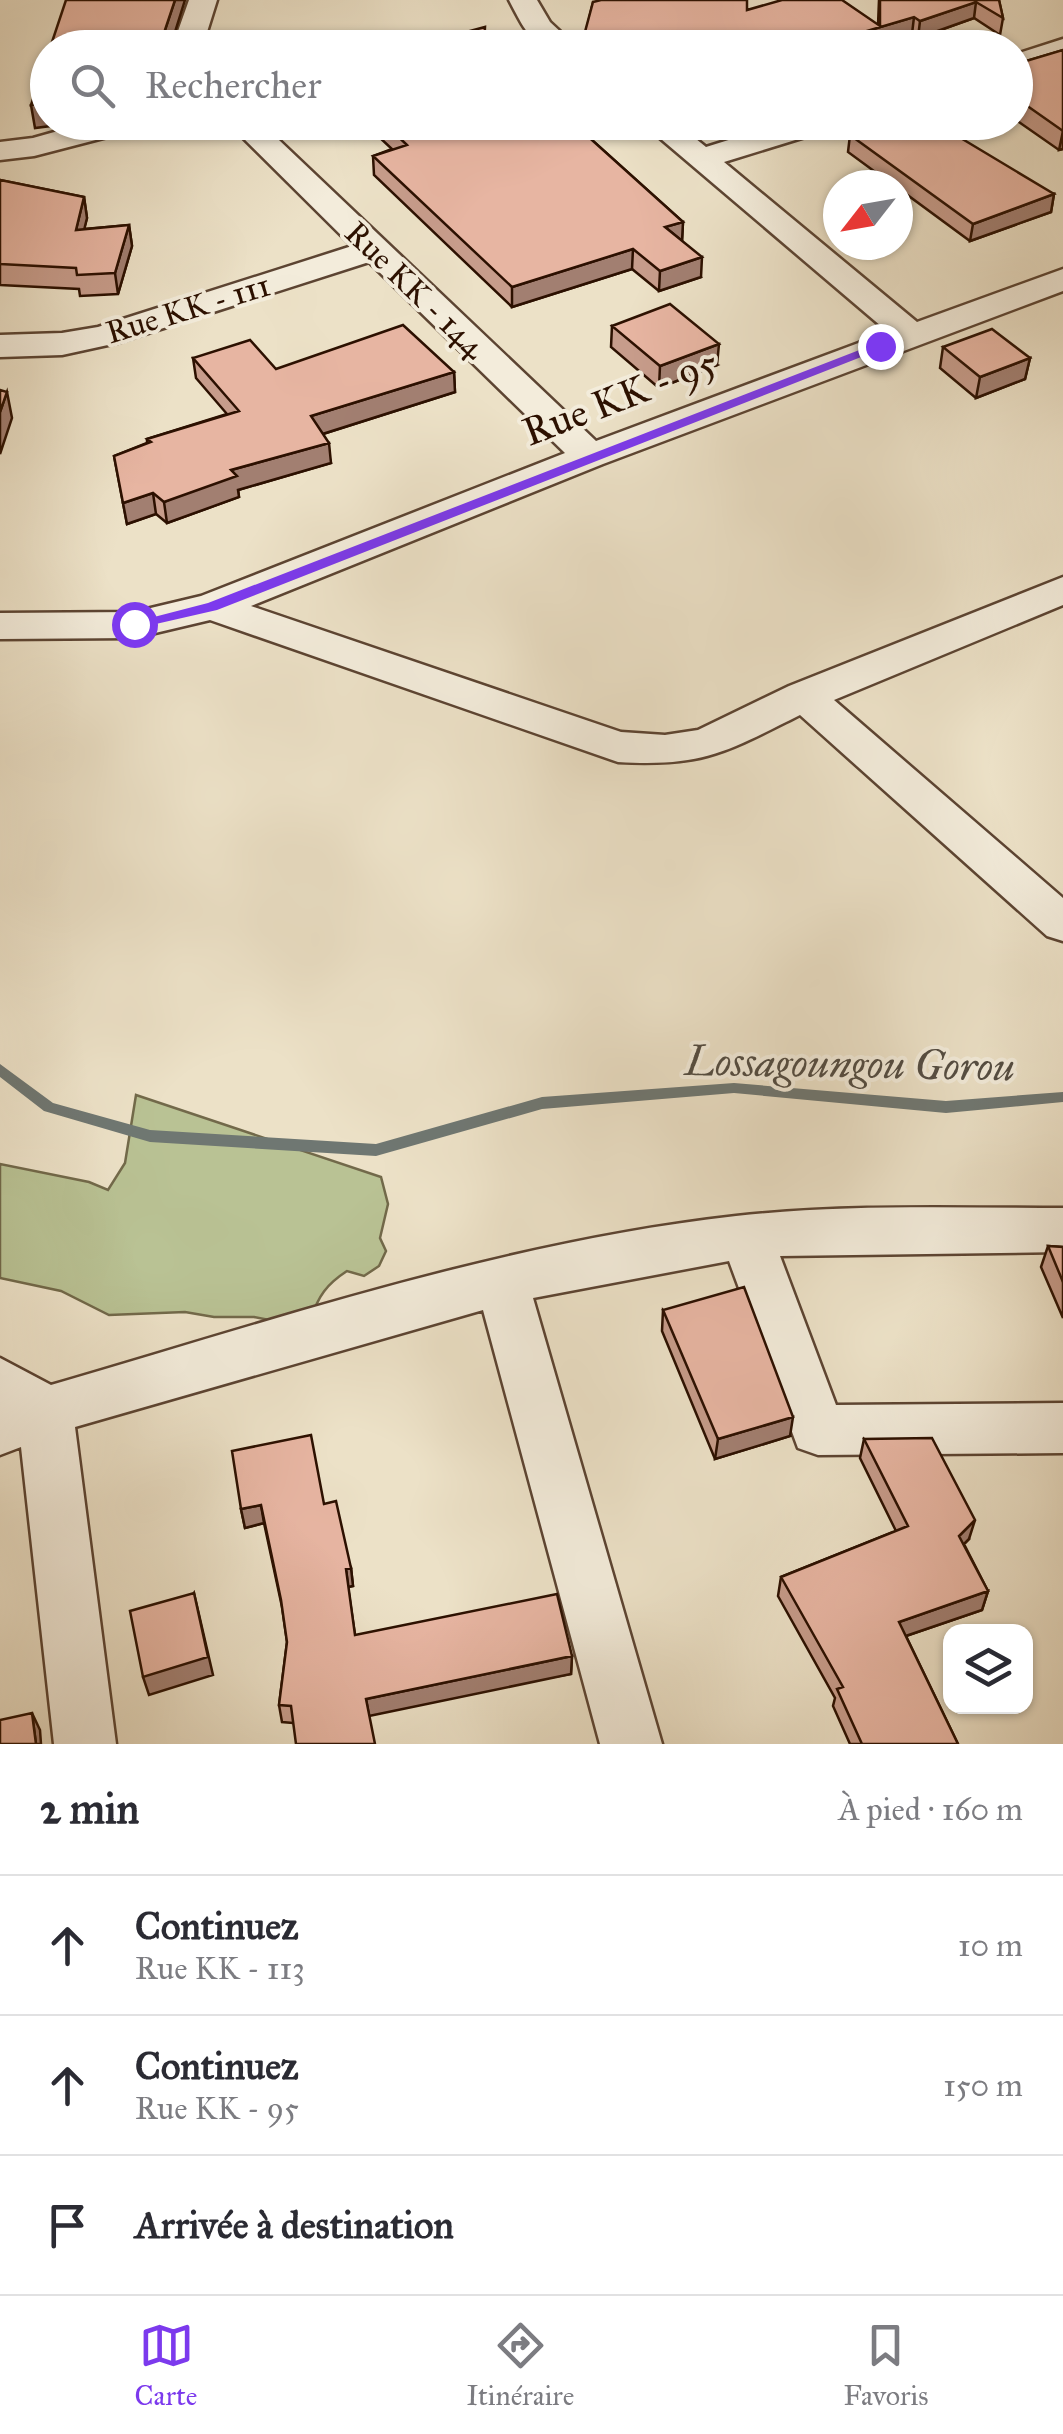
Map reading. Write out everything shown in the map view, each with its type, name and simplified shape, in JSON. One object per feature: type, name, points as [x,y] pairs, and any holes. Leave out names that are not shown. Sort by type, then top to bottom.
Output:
[{"type":"street","points":[[193,30],[203,0]]},
{"type":"street","points":[[524,0],[542,30]]},
{"type":"street","points":[[1033,57],[1063,48]]},
{"type":"street","points":[[0,151],[60,140]]},
{"type":"street","name":"Rue KK - 144","points":[[260,140],[590,456]]},
{"type":"street","points":[[678,140],[911,334]]},
{"type":"street","points":[[701,159],[762,140]]},
{"type":"street","name":"Rue KK - 111","points":[[0,346],[62,344],[105,336],[372,250]]},
{"type":"street","name":"Rue KK - 95","points":[[0,626],[134,624],[212,606],[590,456],[1063,279]]},
{"type":"street","points":[[212,606],[618,747],[665,750],[707,744],[804,696],[1063,590]]},
{"type":"street","points":[[804,696],[1063,924]]},
{"type":"street","points":[[85,1744],[15,1408],[502,1283],[692,1244],[786,1233],[1063,1230]]},
{"type":"street","points":[[747,1238],[818,1430],[1063,1428]]},
{"type":"street","points":[[502,1283],[631,1744]]},
{"type":"green space","points":[[136,1095],[381,1177],[388,1204],[380,1238],[386,1251],[379,1266],[364,1276],[347,1271],[324,1291],[311,1319],[295,1325],[254,1317],[185,1312],[109,1315],[61,1291],[0,1278],[0,1164],[89,1182],[108,1190],[125,1163]]},
{"type":"building","points":[[66,0],[175,0],[165,30],[56,30]]},
{"type":"building","points":[[747,0],[747,10],[782,0],[842,0],[880,26],[880,0],[999,0],[1003,18],[976,2],[920,21],[914,17],[870,30],[585,30],[593,2]]},
{"type":"building","points":[[1063,50],[1063,131],[1033,110],[1033,59]]},
{"type":"building","points":[[402,140],[592,140],[683,222],[665,227],[702,257],[660,271],[633,249],[512,287],[373,156],[407,145]]},
{"type":"building","points":[[857,140],[964,140],[1054,194],[973,224],[913,181],[913,170],[898,170]]},
{"type":"building","points":[[0,180],[84,197],[76,230],[129,225],[115,273],[77,275],[76,268],[0,264]]},
{"type":"building","points":[[670,304],[719,344],[660,366],[612,326]]},
{"type":"building","points":[[403,325],[454,372],[311,416],[329,443],[231,470],[237,476],[164,502],[153,493],[123,503],[114,456],[151,442],[147,439],[239,411],[193,358],[250,340],[276,369]]},
{"type":"building","points":[[992,329],[1030,358],[980,377],[943,347]]},
{"type":"building","points":[[0,390],[7,392],[0,412]]},
{"type":"building","points":[[1048,1246],[1063,1247],[1063,1282]]},
{"type":"building","points":[[744,1287],[793,1417],[718,1439],[663,1310]]},
{"type":"building","points":[[311,1435],[324,1504],[336,1501],[351,1568],[346,1569],[355,1635],[557,1594],[572,1656],[366,1699],[375,1744],[296,1744],[291,1706],[279,1705],[287,1642],[261,1505],[241,1509],[232,1451]]},
{"type":"building","points":[[932,1438],[975,1520],[959,1536],[988,1591],[899,1622],[958,1744],[862,1744],[837,1689],[843,1687],[781,1577],[908,1526],[864,1439]]},
{"type":"building","points":[[194,1593],[208,1657],[143,1677],[130,1611]]},
{"type":"building","points":[[32,1713],[36,1744],[0,1744],[0,1720]]},
{"type":"waterway","name":"Lossagoungou Gorou","points":[[0,1069],[49,1107],[150,1136],[376,1150],[542,1103],[734,1088],[946,1107],[1063,1097]]},
{"type":"route","points":[[134,624],[212,606],[880,346]]}]
